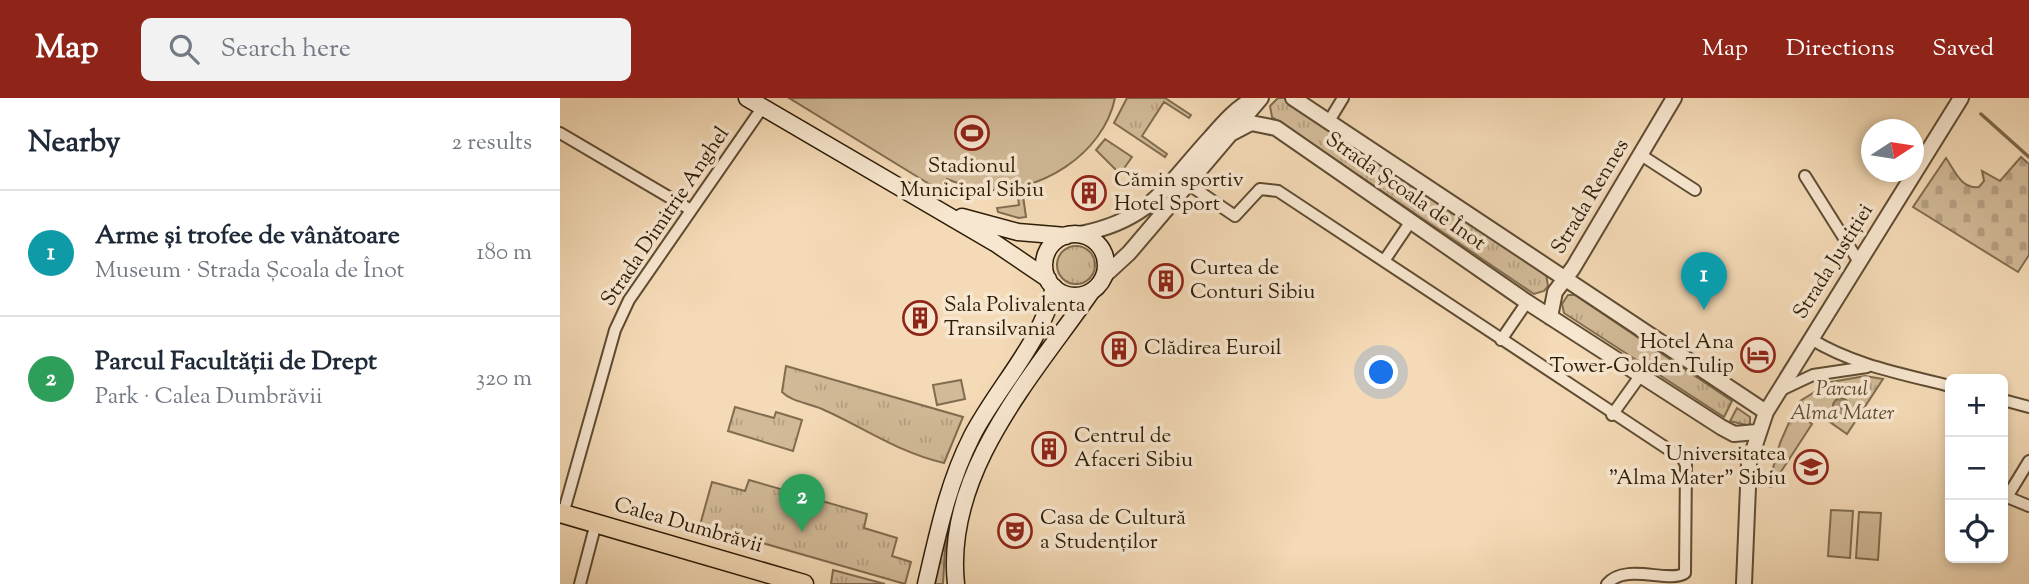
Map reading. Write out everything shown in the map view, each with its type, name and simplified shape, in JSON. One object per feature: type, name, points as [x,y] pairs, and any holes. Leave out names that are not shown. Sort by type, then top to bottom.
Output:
[{"type":"main road","points":[[747,98],[1022,259],[1072,296],[1091,292]]},
{"type":"main road","points":[[923,203],[993,227],[1018,232],[1073,235],[1093,240],[1102,250],[1106,263],[1104,276],[1008,411],[983,454],[965,501],[957,535],[956,584]]},
{"type":"main road","points":[[926,584],[944,506],[957,468],[983,418],[1040,330],[1051,283],[1045,257],[1053,244],[1073,235]]},
{"type":"main road","name":"Calea Dumbrăvii","points":[[562,514],[759,577],[804,584]]},
{"type":"street","points":[[1225,130],[1241,98]]},
{"type":"street","points":[[1104,276],[1129,253],[1188,184],[1238,108],[1255,98]]},
{"type":"street","points":[[1073,235],[1112,226],[1144,211],[1261,98]]},
{"type":"street","name":"Strada Școala de Înot","points":[[1293,98],[1766,412]]},
{"type":"street","points":[[1329,121],[1343,98]]},
{"type":"street","name":"Strada Rennes","points":[[1565,280],[1674,98]]},
{"type":"street","name":"Strada Justiției","points":[[1744,584],[1747,477],[1757,432],[1778,391],[1961,98]]},
{"type":"street","name":"Strada Dimitrie Anghel","points":[[562,514],[615,330],[629,300],[762,108]]},
{"type":"street","name":"Strada Școala de Înot","points":[[1225,130],[1251,123],[1268,124],[1527,302],[1640,376],[1730,432],[1757,432]]},
{"type":"street","points":[[560,133],[691,210]]},
{"type":"street","points":[[1641,155],[1695,190]]},
{"type":"street","points":[[1805,176],[1859,262]]},
{"type":"street","points":[[1188,184],[1235,216],[1260,189],[1272,188],[1686,464],[1685,573],[1676,578],[1614,577],[1607,584]]},
{"type":"street","points":[[1384,261],[1411,221]]},
{"type":"street","points":[[1550,317],[1553,298],[1565,280]]},
{"type":"street","points":[[1501,340],[1527,302]]},
{"type":"street","points":[[1811,339],[1840,354],[1877,367],[1945,385]]},
{"type":"street","points":[[1741,396],[1754,398],[1814,375],[1877,367]]},
{"type":"street","points":[[1612,415],[1640,376]]},
{"type":"street","points":[[2008,401],[2029,407]]},
{"type":"street","points":[[2029,461],[2007,497],[2029,506]]},
{"type":"street","points":[[580,584],[596,523]]},
{"type":"green space","name":"Stadionul Municipal Sibiu","points":[[789,98],[1115,98],[1097,137],[1083,153],[1046,178],[1004,190],[983,190],[947,179],[939,190]]},
{"type":"green space","points":[[1127,98],[1165,98],[1191,115],[1189,118],[1164,102],[1142,136],[1167,154],[1165,157],[1114,123]]},
{"type":"green space","points":[[1278,98],[1284,98],[1546,274],[1548,286],[1544,291],[1534,294],[1272,117],[1270,106]]},
{"type":"green space","points":[[1105,139],[1132,157],[1120,174],[1096,150]]},
{"type":"green space","points":[[2021,157],[2029,164],[2029,255],[2018,272],[1913,207],[1946,158],[1963,182],[1979,187],[1984,181],[1982,171],[2000,181]]},
{"type":"green space","points":[[1023,196],[1026,217],[1019,218],[998,212],[997,208],[1019,205],[1018,197]]},
{"type":"green space","points":[[1076,246],[1089,252],[1095,265],[1089,278],[1076,284],[1063,278],[1057,265],[1063,252]]},
{"type":"green space","points":[[1568,295],[1575,295],[1732,401],[1724,417],[1564,313],[1562,304]]},
{"type":"green space","points":[[786,366],[963,417],[944,463],[912,453],[822,409],[786,395],[782,392]]},
{"type":"green space","name":"Parcul Alma Mater","points":[[1865,376],[1883,379],[1847,434],[1800,401],[1831,382]]},
{"type":"green space","points":[[961,380],[965,399],[937,405],[933,385]]},
{"type":"green space","points":[[735,407],[774,418],[776,412],[802,420],[793,451],[728,431]]},
{"type":"green space","points":[[1737,408],[1750,417],[1750,426],[1730,421]]},
{"type":"green space","points":[[1794,411],[1812,424],[1771,487],[1768,486],[1780,443]]},
{"type":"green space","points":[[994,414],[958,496],[945,549],[943,584],[935,584],[950,517],[964,474],[982,433]]},
{"type":"green space","points":[[749,480],[867,514],[864,528],[897,538],[892,556],[911,562],[905,584],[700,525],[712,482],[745,491]]},
{"type":"green space","points":[[1831,510],[1853,511],[1850,558],[1828,556]]},
{"type":"green space","points":[[1859,512],[1881,513],[1878,560],[1856,558]]},
{"type":"green space","points":[[833,570],[885,584],[831,584]]},
{"type":"shaded area","points":[[1838,398],[1844,398],[1849,406],[1847,412],[1838,414],[1833,409],[1833,403]]},
{"type":"waterway","points":[[1981,114],[2029,157]]},
{"type":"place","name":"Stadionul Municipal Sibiu","points":[[972,133]]},
{"type":"place","name":"Cămin sportiv Hotel Sport","points":[[1089,193]]},
{"type":"place","name":"Curtea de Conturi Sibiu","points":[[1166,281]]},
{"type":"place","name":"Arme și trofee de vânătoare","points":[[1704,310]]},
{"type":"place","name":"Sala Polivalenta Transilvania","points":[[920,318]]},
{"type":"place","name":"Clădirea Euroil","points":[[1119,349]]},
{"type":"place","name":"Hotel Ana Tower-Golden Tulip","points":[[1758,355]]},
{"type":"place","name":"Centrul de Afaceri Sibiu","points":[[1049,449]]},
{"type":"place","name":"Universitatea \"Alma Mater\" Sibiu","points":[[1811,467]]},
{"type":"place","name":"Casa de Cultură a Studenților","points":[[1015,531]]},
{"type":"place","name":"Parcul Facultății de Drept","points":[[802,532]]}]
